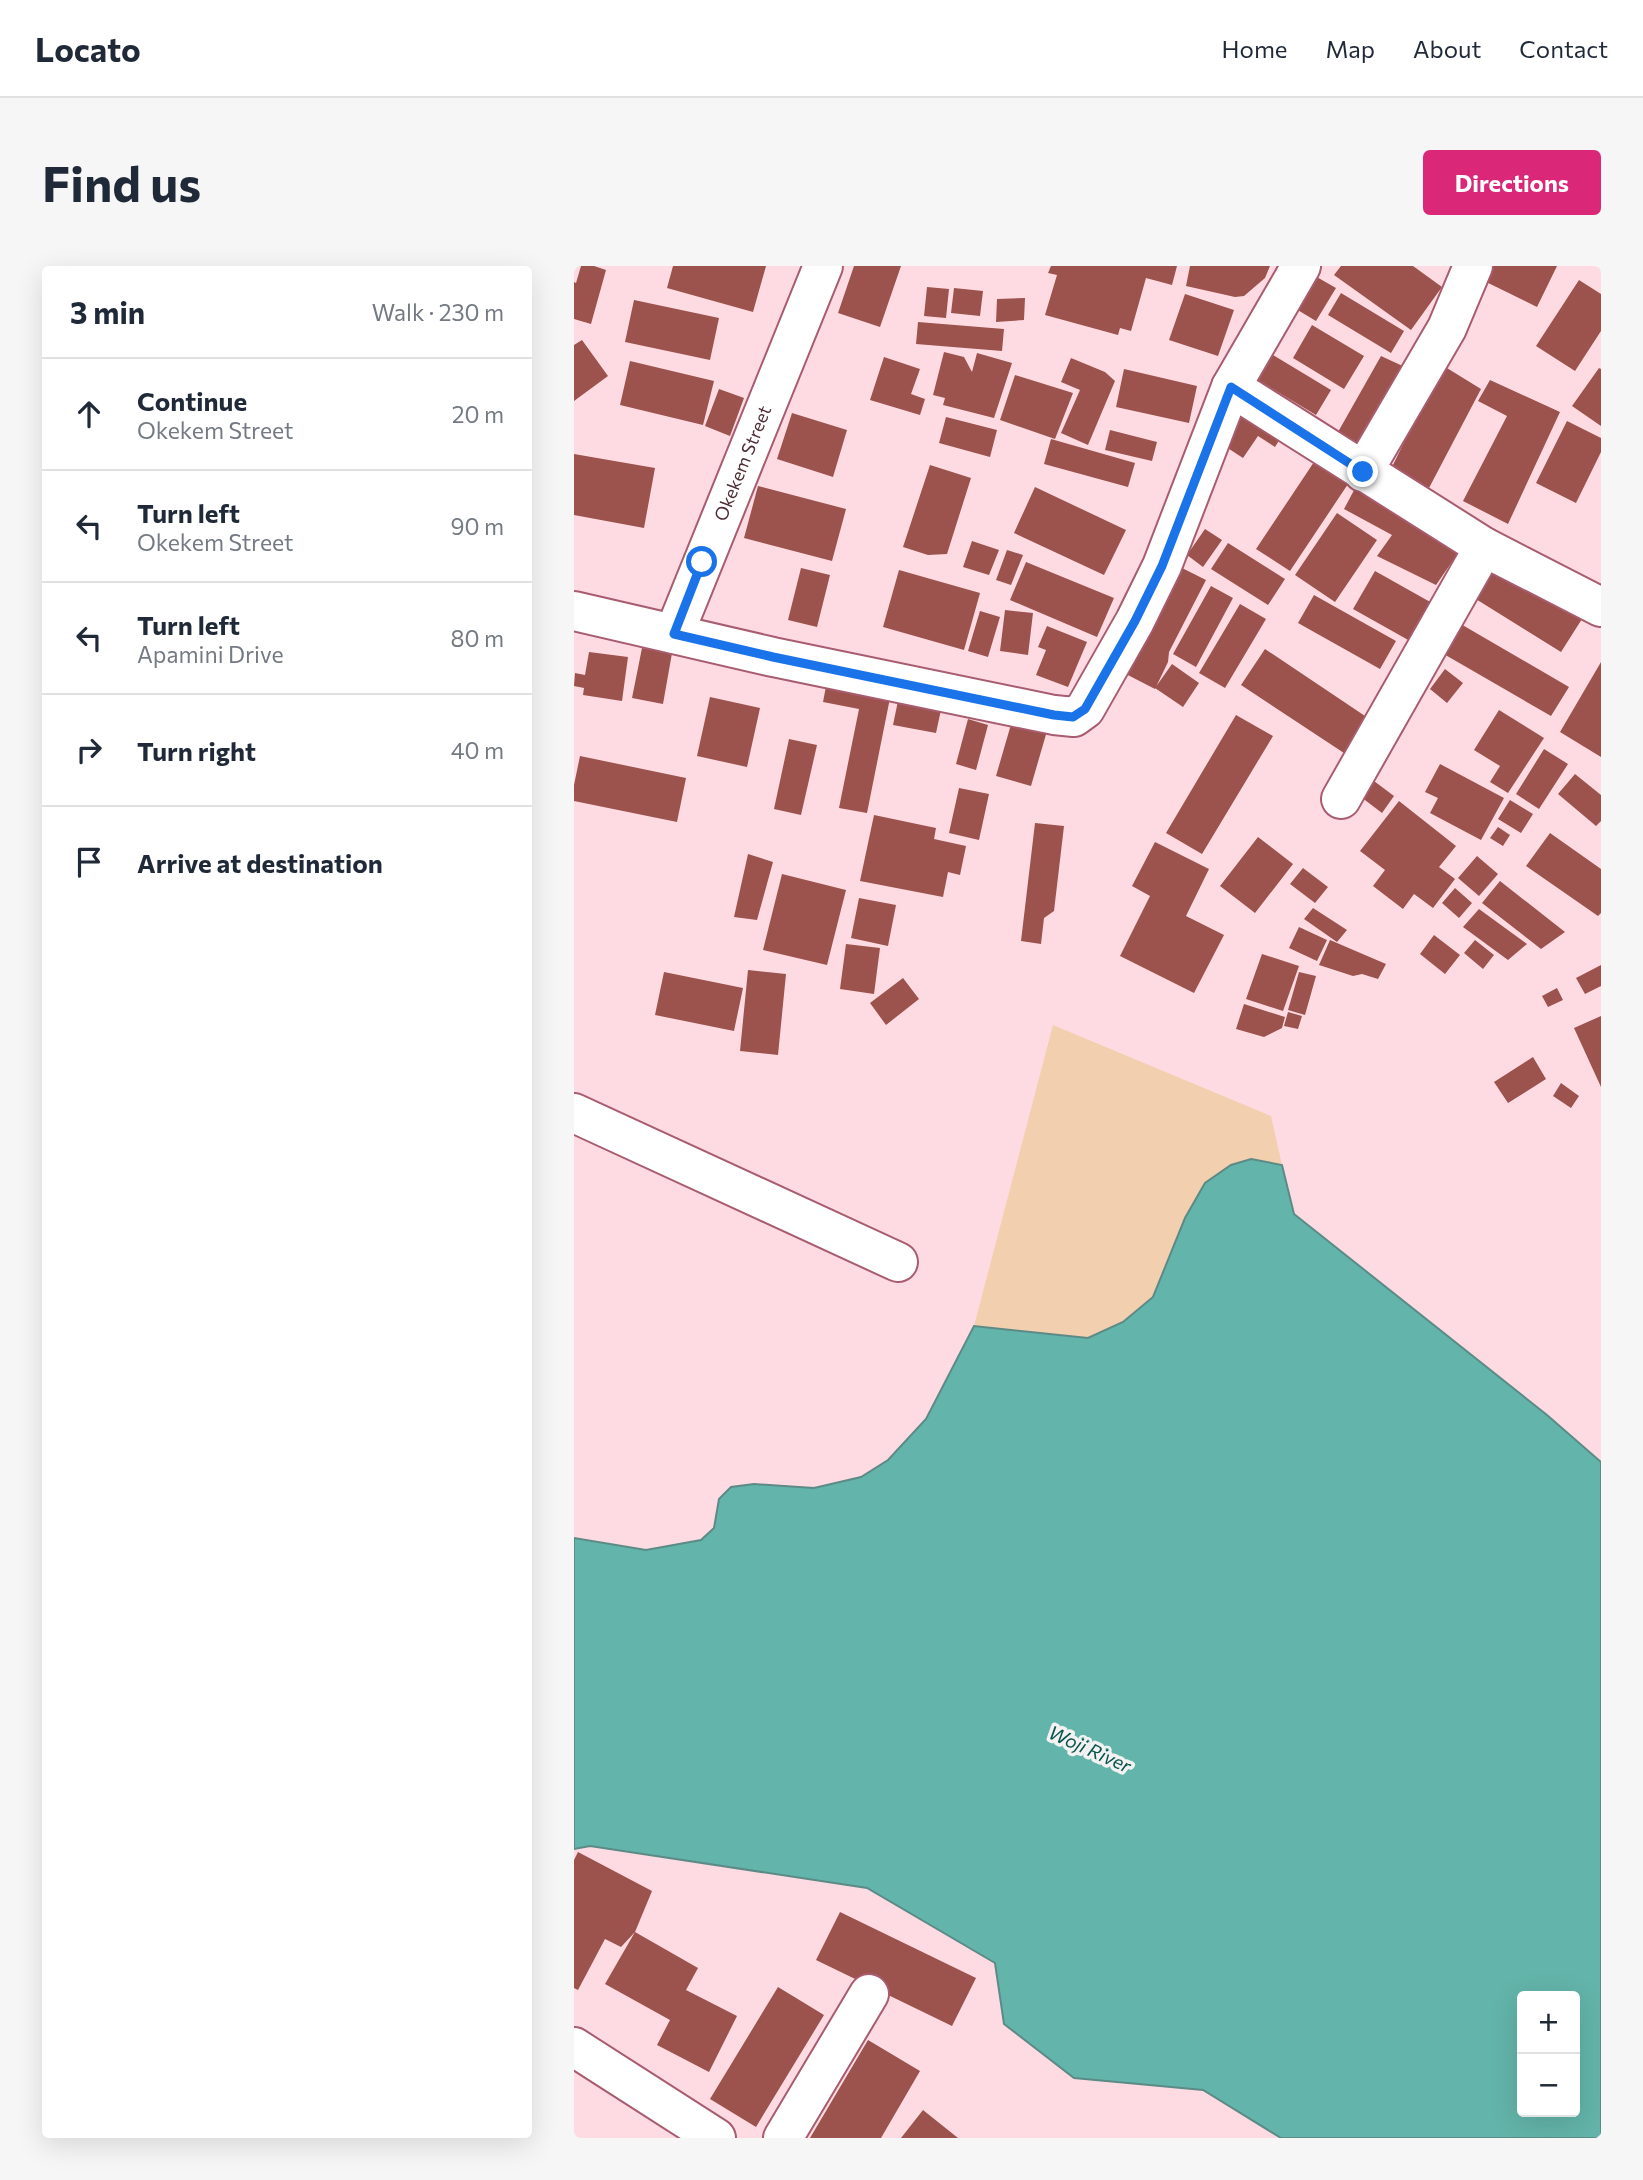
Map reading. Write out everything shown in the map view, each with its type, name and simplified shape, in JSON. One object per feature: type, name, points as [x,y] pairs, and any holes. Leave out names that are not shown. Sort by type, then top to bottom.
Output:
[{"type":"street","name":"Okekem Street","points":[[674,634],[823,266]]},
{"type":"street","points":[[574,611],[906,685],[1073,717],[1085,709],[1135,621],[1162,566],[1231,387],[1300,266]]},
{"type":"street","points":[[1363,472],[1447,328],[1473,266]]},
{"type":"street","points":[[1231,387],[1484,547],[1601,607]]},
{"type":"street","points":[[1341,799],[1484,547]]},
{"type":"street","points":[[574,1113],[898,1262]]},
{"type":"street","points":[[783,2138],[869,1994]]},
{"type":"street","points":[[574,2048],[716,2138]]},
{"type":"shaded area","points":[[1053,1025],[1271,1116],[1282,1165],[1251,1159],[1231,1165],[1205,1183],[1185,1218],[1153,1297],[1123,1322],[1088,1338],[974,1326]]},
{"type":"water","name":"Woji River","points":[[1251,1159],[1282,1165],[1294,1214],[1547,1415],[1601,1462],[1601,2138],[1281,2138],[1203,2090],[1074,2078],[1004,2024],[995,1963],[867,1888],[590,1846],[574,1849],[574,1538],[646,1550],[701,1540],[714,1528],[719,1499],[731,1487],[754,1484],[814,1488],[861,1477],[888,1460],[926,1419],[974,1326],[1088,1338],[1123,1322],[1153,1297],[1185,1218],[1205,1183],[1231,1165]]},
{"type":"building","points":[[581,266],[606,270],[591,324],[574,319],[574,282],[576,283]]},
{"type":"building","points":[[673,266],[766,266],[753,312],[667,288]]},
{"type":"building","points":[[854,266],[901,266],[880,327],[838,313]]},
{"type":"building","points":[[1051,266],[1177,266],[1172,285],[1146,278],[1131,331],[1120,328],[1118,335],[1045,315],[1057,275],[1048,273]]},
{"type":"building","points":[[1190,266],[1270,266],[1265,278],[1244,296],[1235,297],[1186,286]]},
{"type":"building","points":[[1341,266],[1413,266],[1442,287],[1411,330],[1334,275]]},
{"type":"building","points":[[1485,266],[1557,266],[1537,307],[1478,278]]},
{"type":"building","points":[[1315,276],[1336,288],[1316,321],[1296,309]]},
{"type":"building","points":[[1579,280],[1601,294],[1601,331],[1575,371],[1536,346]]},
{"type":"building","points":[[927,287],[949,289],[946,318],[924,316]]},
{"type":"building","points":[[954,288],[983,291],[980,316],[951,313]]},
{"type":"building","points":[[1341,293],[1404,331],[1391,353],[1328,315]]},
{"type":"building","points":[[1185,294],[1234,310],[1218,356],[1169,340]]},
{"type":"building","points":[[1025,298],[1024,320],[996,322],[997,299]]},
{"type":"building","points":[[634,300],[719,318],[710,360],[625,342]]},
{"type":"building","points":[[918,322],[1004,329],[1002,351],[916,344]]},
{"type":"building","points":[[1312,325],[1364,356],[1344,389],[1293,358]]},
{"type":"building","points":[[582,340],[608,376],[574,401],[574,345]]},
{"type":"building","points":[[944,352],[964,357],[972,372],[977,353],[1012,363],[994,418],[943,405],[945,398],[933,395]]},
{"type":"building","points":[[1273,355],[1331,390],[1316,415],[1258,380]]},
{"type":"building","points":[[1381,356],[1407,368],[1360,444],[1338,432]]},
{"type":"building","points":[[884,357],[920,369],[911,394],[925,399],[920,415],[870,400]]},
{"type":"building","points":[[1071,358],[1105,372],[1115,381],[1088,445],[1061,433],[1080,390],[1061,382]]},
{"type":"building","points":[[630,361],[714,381],[703,425],[620,405]]},
{"type":"building","points":[[1442,365],[1481,389],[1429,488],[1391,469]]},
{"type":"building","points":[[1599,368],[1601,369],[1601,426],[1572,406]]},
{"type":"building","points":[[1124,369],[1197,386],[1189,423],[1116,407]]},
{"type":"building","points":[[1015,375],[1073,393],[1055,439],[1000,420]]},
{"type":"building","points":[[1490,380],[1560,412],[1508,524],[1463,501],[1507,416],[1478,401]]},
{"type":"building","points":[[719,389],[744,398],[730,436],[705,426]]},
{"type":"building","points":[[1245,405],[1285,431],[1275,447],[1258,436],[1243,458],[1220,443]]},
{"type":"building","points":[[792,413],[847,430],[833,477],[777,459]]},
{"type":"building","points":[[946,417],[997,430],[990,457],[939,443]]},
{"type":"building","points":[[1567,421],[1601,438],[1601,452],[1576,503],[1536,483]]},
{"type":"building","points":[[1110,430],[1157,442],[1152,461],[1105,450]]},
{"type":"building","points":[[1051,439],[1135,463],[1128,487],[1044,464]]},
{"type":"building","points":[[1320,453],[1354,475],[1290,571],[1256,549]]},
{"type":"building","points":[[574,454],[655,468],[644,528],[574,515]]},
{"type":"building","points":[[930,465],[971,478],[947,554],[928,555],[903,547]]},
{"type":"building","points":[[1360,479],[1465,543],[1436,585],[1377,556],[1392,535],[1344,509]]},
{"type":"building","points":[[758,486],[846,509],[832,561],[744,538]]},
{"type":"building","points":[[1035,487],[1126,530],[1104,575],[1014,533]]},
{"type":"building","points":[[1337,513],[1377,540],[1335,602],[1295,575]]},
{"type":"building","points":[[1205,529],[1222,540],[1203,567],[1187,555]]},
{"type":"building","points":[[972,541],[999,550],[989,575],[963,567]]},
{"type":"building","points":[[1228,543],[1285,579],[1268,605],[1211,569]]},
{"type":"building","points":[[1007,550],[1023,555],[1011,585],[996,580]]},
{"type":"building","points":[[1026,562],[1114,598],[1097,637],[1010,600]]},
{"type":"building","points":[[1492,563],[1582,619],[1561,652],[1471,596]]},
{"type":"building","points":[[1176,565],[1206,580],[1169,652],[1168,662],[1155,689],[1122,672]]},
{"type":"building","points":[[801,568],[830,575],[817,627],[788,620]]},
{"type":"building","points":[[899,570],[980,593],[964,650],[883,627]]},
{"type":"building","points":[[1375,571],[1432,603],[1410,641],[1353,609]]},
{"type":"building","points":[[1211,586],[1233,598],[1196,667],[1173,654]]},
{"type":"building","points":[[1314,595],[1396,641],[1380,669],[1298,623]]},
{"type":"building","points":[[1240,604],[1266,619],[1225,688],[1199,673]]},
{"type":"building","points":[[1005,610],[1033,613],[1028,655],[1000,651]]},
{"type":"building","points":[[980,611],[1000,617],[988,657],[968,651]]},
{"type":"building","points":[[1459,623],[1569,687],[1551,716],[1442,653]]},
{"type":"building","points":[[1047,626],[1087,642],[1068,687],[1036,675],[1046,650],[1038,647]]},
{"type":"building","points":[[642,648],[672,653],[663,704],[632,698]]},
{"type":"building","points":[[1265,649],[1368,718],[1344,753],[1241,685]]},
{"type":"building","points":[[589,652],[628,657],[622,701],[583,695],[584,688],[574,686],[575,673],[585,675]]},
{"type":"building","points":[[1601,662],[1601,757],[1560,732]]},
{"type":"building","points":[[1172,664],[1199,683],[1183,707],[1155,688]]},
{"type":"building","points":[[1445,669],[1463,683],[1447,703],[1430,689]]},
{"type":"building","points":[[827,681],[891,693],[867,813],[839,808],[859,709],[823,702]]},
{"type":"building","points":[[899,696],[942,705],[936,733],[893,725]]},
{"type":"building","points":[[710,697],[760,708],[747,767],[697,756]]},
{"type":"building","points":[[1499,710],[1544,738],[1508,793],[1490,782],[1500,766],[1474,750]]},
{"type":"building","points":[[1236,715],[1273,736],[1202,854],[1166,833]]},
{"type":"building","points":[[968,719],[988,725],[976,770],[956,764]]},
{"type":"building","points":[[1012,721],[1047,731],[1031,786],[996,776]]},
{"type":"building","points":[[789,739],[817,745],[801,815],[774,809]]},
{"type":"building","points":[[1544,749],[1568,764],[1539,809],[1516,794]]},
{"type":"building","points":[[580,756],[686,778],[677,822],[574,801],[574,785]]},
{"type":"building","points":[[1440,764],[1504,798],[1481,840],[1430,813],[1438,798],[1425,792]]},
{"type":"building","points":[[1575,774],[1601,795],[1601,821],[1596,826],[1558,794]]},
{"type":"building","points":[[1374,781],[1394,796],[1382,813],[1361,797]]},
{"type":"building","points":[[959,788],[989,794],[979,840],[949,833]]},
{"type":"building","points":[[1510,800],[1533,814],[1521,833],[1498,819]]},
{"type":"building","points":[[1399,801],[1456,846],[1439,867],[1455,879],[1433,908],[1414,894],[1403,909],[1373,886],[1385,870],[1360,851]]},
{"type":"building","points":[[874,815],[936,828],[934,839],[966,846],[960,875],[948,872],[943,897],[860,881]]},
{"type":"building","points":[[1035,823],[1064,826],[1054,911],[1044,918],[1041,944],[1021,941]]},
{"type":"building","points":[[1498,827],[1510,835],[1503,846],[1490,838]]},
{"type":"building","points":[[1550,833],[1601,869],[1601,913],[1598,916],[1526,866]]},
{"type":"building","points":[[1258,837],[1293,864],[1255,913],[1220,886]]},
{"type":"building","points":[[1155,842],[1209,869],[1186,916],[1224,935],[1194,993],[1120,956],[1150,896],[1132,886]]},
{"type":"building","points":[[748,854],[773,862],[757,920],[734,917]]},
{"type":"building","points":[[1477,856],[1498,874],[1479,896],[1458,878]]},
{"type":"building","points":[[1303,868],[1328,887],[1315,903],[1290,884]]},
{"type":"building","points":[[782,874],[846,890],[827,965],[763,950]]},
{"type":"building","points":[[1500,881],[1565,932],[1541,949],[1482,903]]},
{"type":"building","points":[[1455,888],[1472,903],[1459,918],[1442,903]]},
{"type":"building","points":[[859,898],[896,905],[888,946],[851,938]]},
{"type":"building","points":[[1313,908],[1347,930],[1337,942],[1304,919]]},
{"type":"building","points":[[1479,909],[1527,944],[1508,960],[1463,927]]},
{"type":"building","points":[[1299,927],[1327,940],[1317,961],[1289,948]]},
{"type":"building","points":[[1434,935],[1460,955],[1445,974],[1420,954]]},
{"type":"building","points":[[1330,940],[1386,964],[1378,979],[1362,974],[1353,976],[1319,965]]},
{"type":"building","points":[[1475,940],[1494,955],[1483,969],[1464,953]]},
{"type":"building","points":[[846,944],[880,948],[874,994],[840,989]]},
{"type":"building","points":[[1262,954],[1299,966],[1283,1011],[1246,999]]},
{"type":"building","points":[[1601,965],[1601,986],[1585,994],[1576,978]]},
{"type":"building","points":[[748,970],[786,974],[778,1055],[740,1051]]},
{"type":"building","points":[[664,972],[743,988],[734,1031],[655,1015]]},
{"type":"building","points":[[1299,972],[1316,976],[1305,1015],[1288,1010]]},
{"type":"building","points":[[903,978],[919,999],[886,1025],[870,1003]]},
{"type":"building","points":[[1557,988],[1563,1000],[1548,1007],[1542,996]]},
{"type":"building","points":[[1244,1004],[1285,1017],[1282,1028],[1264,1037],[1236,1029]]},
{"type":"building","points":[[1288,1012],[1302,1016],[1298,1029],[1284,1026]]},
{"type":"building","points":[[1601,1016],[1601,1087],[1574,1028]]},
{"type":"building","points":[[1533,1057],[1546,1079],[1508,1103],[1494,1082]]},
{"type":"building","points":[[1561,1083],[1579,1096],[1571,1108],[1553,1096]]},
{"type":"building","points":[[578,1852],[652,1891],[635,1932],[621,1947],[605,1939],[578,1990],[574,1988],[574,1860]]},
{"type":"building","points":[[840,1912],[976,1978],[952,2026],[816,1960]]},
{"type":"building","points":[[635,1932],[698,1968],[686,1990],[737,2016],[709,2072],[657,2045],[670,2020],[605,1984]]},
{"type":"building","points":[[778,1987],[824,2015],[756,2127],[710,2099]]},
{"type":"building","points":[[868,2040],[920,2071],[881,2138],[810,2138]]},
{"type":"building","points":[[923,2110],[958,2138],[901,2138]]},
{"type":"route","points":[[702,562],[674,634],[906,685],[1073,717],[1085,709],[1135,621],[1162,566],[1231,387],[1363,472]]}]
